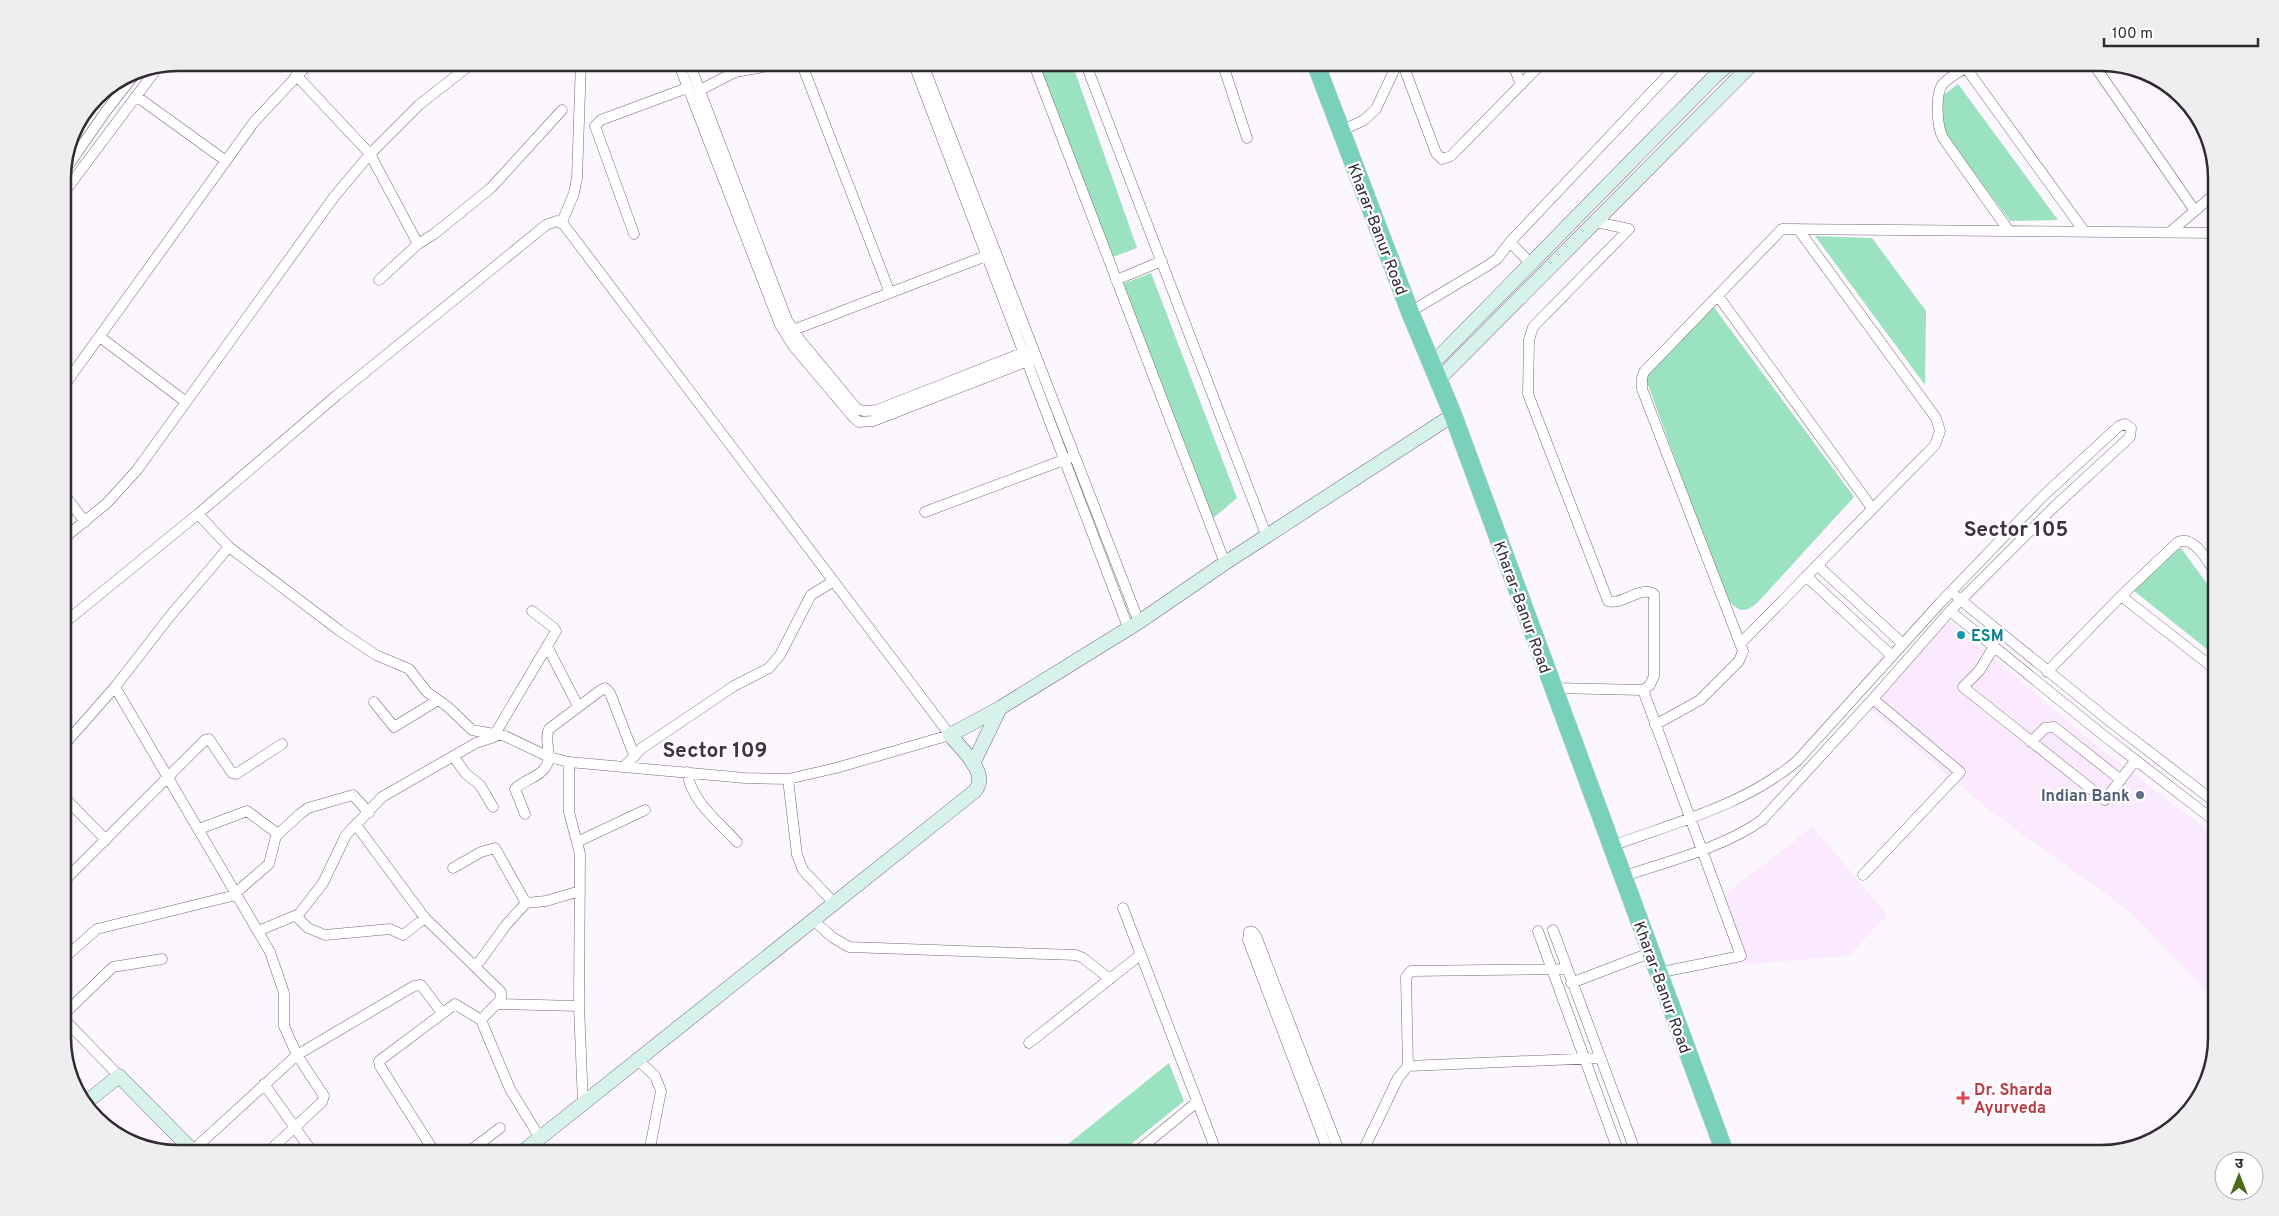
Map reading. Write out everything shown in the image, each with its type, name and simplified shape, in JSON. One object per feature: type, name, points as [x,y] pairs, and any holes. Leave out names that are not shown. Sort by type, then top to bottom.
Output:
[{"type":"highway","name":"Kharar-Banur Road","points":[[1318,71],[1410,312],[1453,415],[1722,1145]]},
{"type":"street","points":[[71,376],[254,122],[300,71]]},
{"type":"street","points":[[71,533],[107,504],[137,470],[306,233],[370,154],[419,105],[462,71]]},
{"type":"street","points":[[562,222],[574,193],[576,178],[580,71]]},
{"type":"street","points":[[681,71],[774,313],[848,413],[859,422],[873,421],[1030,355]]},
{"type":"street","points":[[693,71],[789,332]]},
{"type":"street","points":[[700,90],[741,71]]},
{"type":"street","points":[[804,71],[890,293]]},
{"type":"street","points":[[917,71],[1030,355],[1074,456],[1133,624]]},
{"type":"street","points":[[925,71],[991,254]]},
{"type":"street","points":[[1036,71],[1225,563]]},
{"type":"street","points":[[1088,71],[1267,537]]},
{"type":"street","points":[[1225,71],[1247,138]]},
{"type":"street","points":[[1341,131],[1364,120],[1376,109],[1395,71]]},
{"type":"street","points":[[1404,71],[1436,153],[1442,159],[1450,156],[1535,71]]},
{"type":"street","points":[[1516,71],[1521,85]]},
{"type":"street","points":[[1410,312],[1497,259],[1510,242],[1672,71]]},
{"type":"street","points":[[1435,372],[1532,264],[1721,71]]},
{"type":"street","points":[[1435,372],[1596,222],[1745,71]]},
{"type":"street","points":[[1962,71],[1942,86],[1939,95],[1940,132],[2009,231]]},
{"type":"street","points":[[1974,71],[2084,231]]},
{"type":"street","points":[[2098,71],[2195,211]]},
{"type":"street","points":[[71,183],[152,75]]},
{"type":"street","points":[[296,75],[370,154],[418,244]]},
{"type":"street","points":[[74,158],[127,85]]},
{"type":"street","points":[[634,234],[595,126],[601,120],[687,88]]},
{"type":"street","points":[[136,96],[226,161]]},
{"type":"street","points":[[379,280],[418,244],[434,234],[491,188],[562,110]]},
{"type":"street","points":[[2170,232],[2208,200]]},
{"type":"street","points":[[71,617],[198,514],[337,395],[538,231],[553,221],[562,222],[973,764],[979,773],[980,781],[974,791],[532,1145]]},
{"type":"street","points":[[1552,688],[1643,690],[1650,685],[1654,676],[1654,594],[1647,592],[1614,602],[1608,601],[1532,408],[1527,385],[1529,340],[1533,327],[1629,229],[1596,222]]},
{"type":"street","points":[[1655,725],[1689,708],[1708,693],[1740,661],[1743,651],[1641,383],[1644,372],[1782,229],[2208,232]]},
{"type":"street","points":[[1741,643],[1935,445],[1939,438],[1939,424],[1798,230]]},
{"type":"street","points":[[1510,242],[1532,264]]},
{"type":"street","points":[[789,332],[991,254]]},
{"type":"street","points":[[1116,280],[1162,261]]},
{"type":"street","points":[[1718,296],[1872,508]]},
{"type":"street","points":[[100,337],[186,402]]},
{"type":"street","points":[[1030,355],[1063,460],[1133,624]]},
{"type":"street","points":[[198,514],[230,547],[355,641],[376,655],[408,669],[428,692],[448,707],[472,730],[480,733],[497,734],[549,757],[568,762],[773,780],[788,779],[810,775],[950,735],[1000,708],[1133,624],[1453,415]]},
{"type":"street","points":[[1612,846],[1690,818],[1759,788],[1783,772],[1796,761],[1951,592],[2042,497],[2119,426],[2128,425],[2132,430],[2130,437],[2054,507],[1960,600],[1873,699],[1762,820],[1737,835],[1622,878]]},
{"type":"street","points":[[925,512],[1074,456]]},
{"type":"street","points":[[2042,497],[2054,507]]},
{"type":"street","points":[[71,503],[86,522]]},
{"type":"street","points":[[2047,672],[2121,596],[2178,542],[2183,540],[2192,542],[2208,563]]},
{"type":"street","points":[[71,737],[115,687],[170,616],[230,547]]},
{"type":"street","points":[[1817,565],[1903,644]]},
{"type":"street","points":[[1806,576],[1892,656]]},
{"type":"street","points":[[624,767],[634,755],[734,686],[769,668],[780,655],[811,595],[834,581]]},
{"type":"street","points":[[1951,592],[2047,672],[2208,797]]},
{"type":"street","points":[[2121,596],[2208,663]]},
{"type":"street","points":[[258,931],[298,914],[323,883],[343,840],[382,797],[476,742],[497,734],[554,635],[554,628],[532,611]]},
{"type":"street","points":[[1950,611],[1994,648],[2208,816]]},
{"type":"street","points":[[547,646],[578,706]]},
{"type":"street","points":[[1994,648],[1979,671],[1963,688],[2031,742],[2105,800],[2136,760]]},
{"type":"street","points":[[115,687],[270,952],[283,990],[283,1022],[297,1055],[324,1096],[322,1102],[277,1145]]},
{"type":"street","points":[[525,814],[515,789],[543,771],[549,757],[547,736],[549,728],[605,688],[608,690],[634,755]]},
{"type":"street","points":[[1643,690],[1741,956],[1657,973]]},
{"type":"street","points":[[1863,875],[1960,772],[1873,699]]},
{"type":"street","points":[[374,702],[394,727],[438,700]]},
{"type":"street","points":[[973,764],[1000,708]]},
{"type":"street","points":[[2031,742],[2045,728],[2054,727],[2121,780]]},
{"type":"street","points":[[71,874],[208,739],[232,773],[236,774],[282,744]]},
{"type":"street","points":[[453,756],[466,774],[480,786],[493,806]]},
{"type":"street","points":[[568,762],[569,812],[580,854],[579,1006],[583,1103]]},
{"type":"street","points":[[687,772],[689,784],[694,795],[737,842]]},
{"type":"street","points":[[788,779],[797,855],[803,870],[834,903]]},
{"type":"street","points":[[71,951],[97,929],[226,900],[237,894],[269,864],[278,834],[308,808],[351,795],[355,796],[369,813]]},
{"type":"street","points":[[71,804],[106,840]]},
{"type":"street","points":[[577,842],[645,810]]},
{"type":"street","points":[[199,829],[247,811],[278,834]]},
{"type":"street","points":[[356,825],[425,918],[502,994],[502,998],[481,1020]]},
{"type":"street","points":[[453,868],[481,852],[496,848],[526,904]]},
{"type":"street","points":[[474,965],[480,962],[512,917],[526,904],[546,901],[580,891]]},
{"type":"street","points":[[1123,908],[1214,1145]]},
{"type":"street","points":[[298,914],[299,919],[308,928],[325,935],[390,930],[403,936],[425,918]]},
{"type":"street","points":[[813,920],[836,940],[849,947],[1070,954],[1083,958],[1110,979]]},
{"type":"street","points":[[1552,930],[1633,1145]]},
{"type":"street","points":[[1538,931],[1617,1145]]},
{"type":"street","points":[[1326,1145],[1302,1069],[1256,936],[1253,932],[1248,932],[1248,940],[1302,1069],[1336,1145]]},
{"type":"street","points":[[1571,983],[1650,953]]},
{"type":"street","points":[[1029,1043],[1140,955]]},
{"type":"street","points":[[71,1008],[113,967],[162,959]]},
{"type":"street","points":[[1408,1066],[1406,977],[1411,970],[1566,969]]},
{"type":"street","points":[[201,1145],[297,1055],[417,985],[421,985],[442,1014]]},
{"type":"street","points":[[430,1145],[379,1062],[381,1057],[456,1004],[481,1020],[510,1089],[540,1138]]},
{"type":"street","points":[[497,1004],[579,1006]]},
{"type":"street","points":[[71,1025],[187,1145]]},
{"type":"street","points":[[1366,1145],[1398,1078],[1408,1066],[1416,1064],[1586,1060],[1599,1058]]},
{"type":"street","points":[[638,1060],[655,1076],[661,1091],[651,1145]]},
{"type":"street","points":[[90,1099],[119,1076]]},
{"type":"street","points":[[264,1084],[306,1145]]},
{"type":"street","points":[[1146,1145],[1197,1102]]},
{"type":"street","points":[[478,1145],[500,1128]]},
{"type":"shaded area","points":[[1948,619],[2091,741],[2208,831],[2208,993],[2128,910],[1988,809],[1868,707],[1870,692]]},
{"type":"shaded area","points":[[1813,827],[1887,915],[1848,956],[1746,964],[1720,898]]},
{"type":"green space","points":[[1041,71],[1075,71],[1137,248],[1107,259]]},
{"type":"green space","points":[[1958,84],[2058,220],[2010,221],[1940,127],[1938,99]]},
{"type":"green space","points":[[1815,236],[1872,238],[1926,311],[1925,385]]},
{"type":"green space","points":[[1151,273],[1237,498],[1211,520],[1120,285]]},
{"type":"green space","points":[[1713,306],[1854,497],[1759,601],[1744,610],[1732,604],[1724,593],[1643,371]]},
{"type":"green space","points":[[2181,548],[2208,585],[2208,650],[2128,586]]},
{"type":"green space","points":[[1169,1063],[1184,1101],[1130,1145],[1067,1145]]},
{"type":"place","name":"ESM","points":[[1961,635]]},
{"type":"place","name":"Indian Bank","points":[[2140,795]]},
{"type":"place","name":"Dr. Sharda Ayurveda","points":[[1963,1098]]},
{"type":"district","name":"Sector 105","points":[[2016,529]]},
{"type":"district","name":"Sector 109","points":[[715,750]]}]
